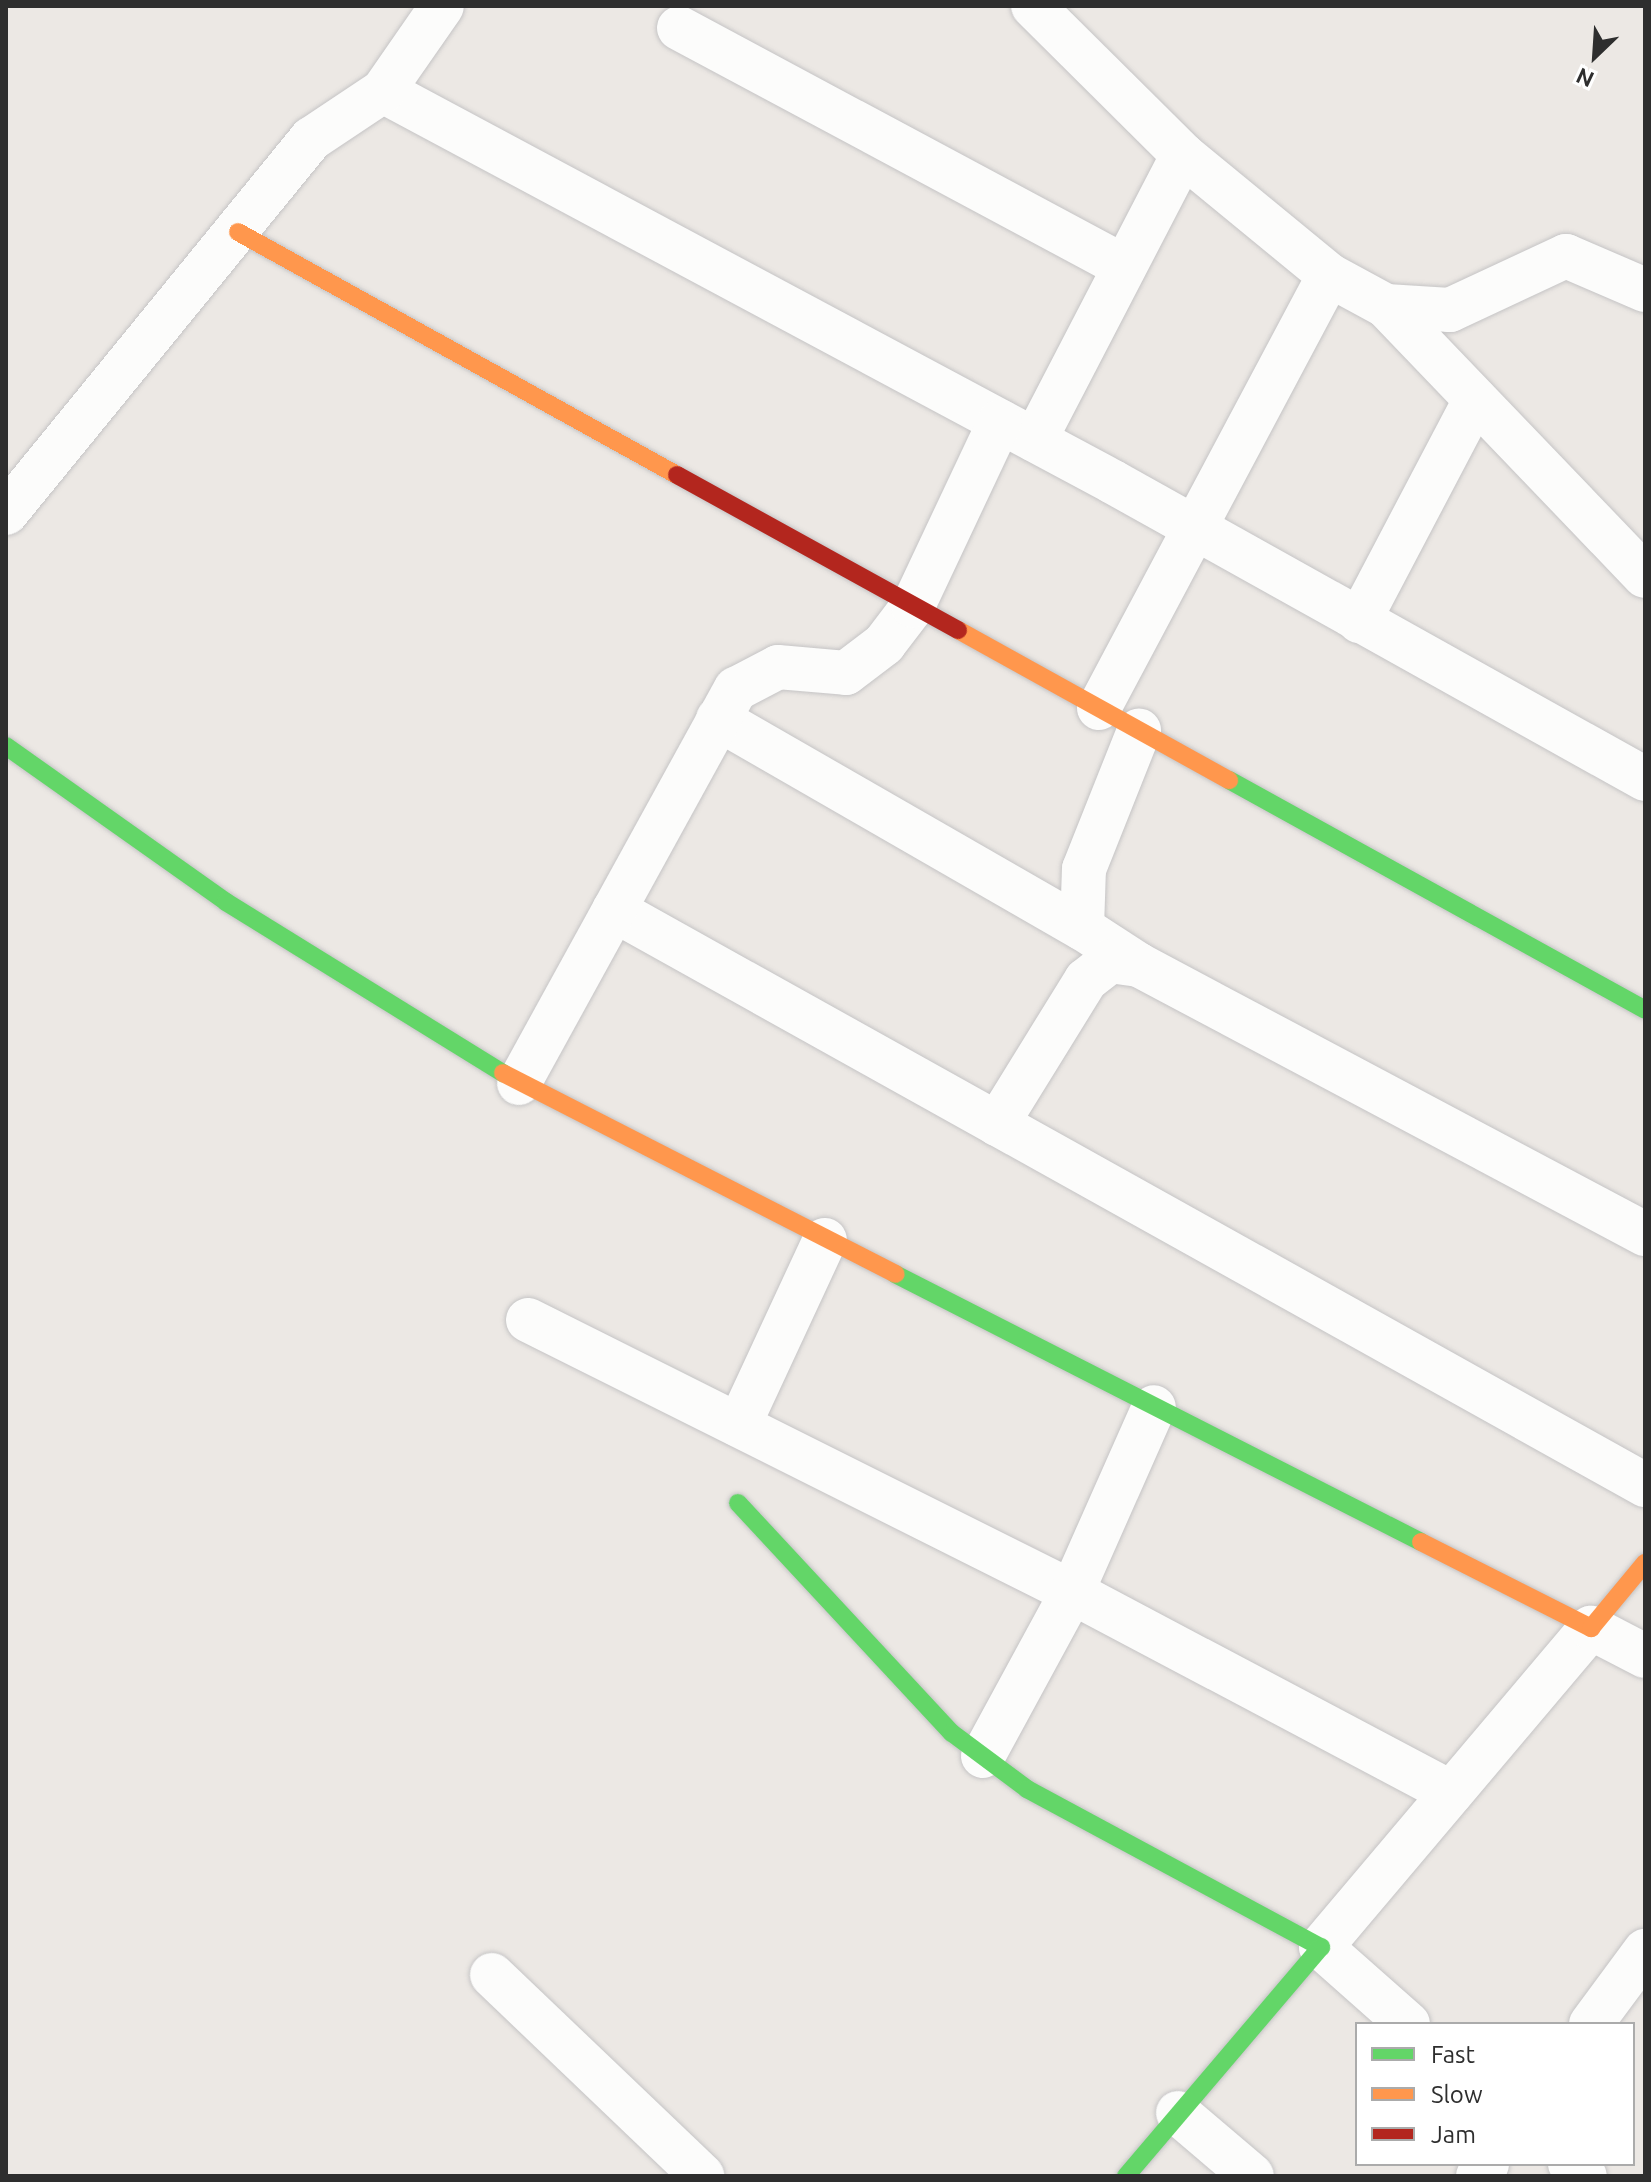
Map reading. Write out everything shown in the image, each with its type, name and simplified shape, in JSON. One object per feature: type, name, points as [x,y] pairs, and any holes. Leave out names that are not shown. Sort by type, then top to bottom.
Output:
[{"type":"street","points":[[6,513],[311,139],[383,91],[442,6]]},
{"type":"street","points":[[1033,6],[1183,155],[1329,275],[1386,306],[1645,576]]},
{"type":"street","points":[[679,28],[1123,266]]},
{"type":"street","points":[[383,91],[1017,431],[1644,776]]},
{"type":"street","points":[[519,1083],[736,689],[778,667],[846,673],[884,644],[913,606],[1017,431],[1123,266],[1183,155]]},
{"type":"street","points":[[238,232],[1645,1010]]},
{"type":"street","points":[[1386,306],[1450,310],[1566,256],[1645,290]]},
{"type":"street","points":[[1099,708],[1329,275]]},
{"type":"street","points":[[1359,621],[1475,400]]},
{"type":"street","points":[[718,719],[1082,928],[1139,965],[1645,1234]]},
{"type":"street","points":[[1082,928],[1084,869],[1139,731]]},
{"type":"street","points":[[6,746],[226,902],[519,1083],[1645,1656]]},
{"type":"street","points":[[614,910],[1645,1485]]},
{"type":"street","points":[[997,1124],[1086,980],[1110,961],[1139,965]]},
{"type":"street","points":[[739,1425],[825,1240]]},
{"type":"street","points":[[528,1320],[1072,1592],[1451,1793]]},
{"type":"street","points":[[983,1756],[1072,1592],[1154,1407]]},
{"type":"street","points":[[738,1503],[952,1733],[1027,1789],[1321,1947],[1406,2022]]},
{"type":"street","points":[[1126,2176],[1645,1563]]},
{"type":"street","points":[[1592,2022],[1645,1951]]},
{"type":"street","points":[[492,1975],[702,2176]]},
{"type":"street","points":[[1178,2113],[1252,2176]]},
{"type":"traffic: fast","points":[[6,746],[226,902],[503,1073]]},
{"type":"traffic: fast","points":[[1229,780],[1645,1010]]},
{"type":"traffic: fast","points":[[895,1274],[1421,1542]]},
{"type":"traffic: fast","points":[[738,1503],[952,1733],[1027,1789],[1321,1947],[1126,2176]]},
{"type":"traffic: slow","points":[[238,232],[677,475]]},
{"type":"traffic: slow","points":[[958,630],[1229,780]]},
{"type":"traffic: slow","points":[[503,1073],[895,1274]]},
{"type":"traffic: slow","points":[[1421,1542],[1591,1628],[1645,1563]]},
{"type":"traffic: jam","points":[[677,475],[958,630]]}]
